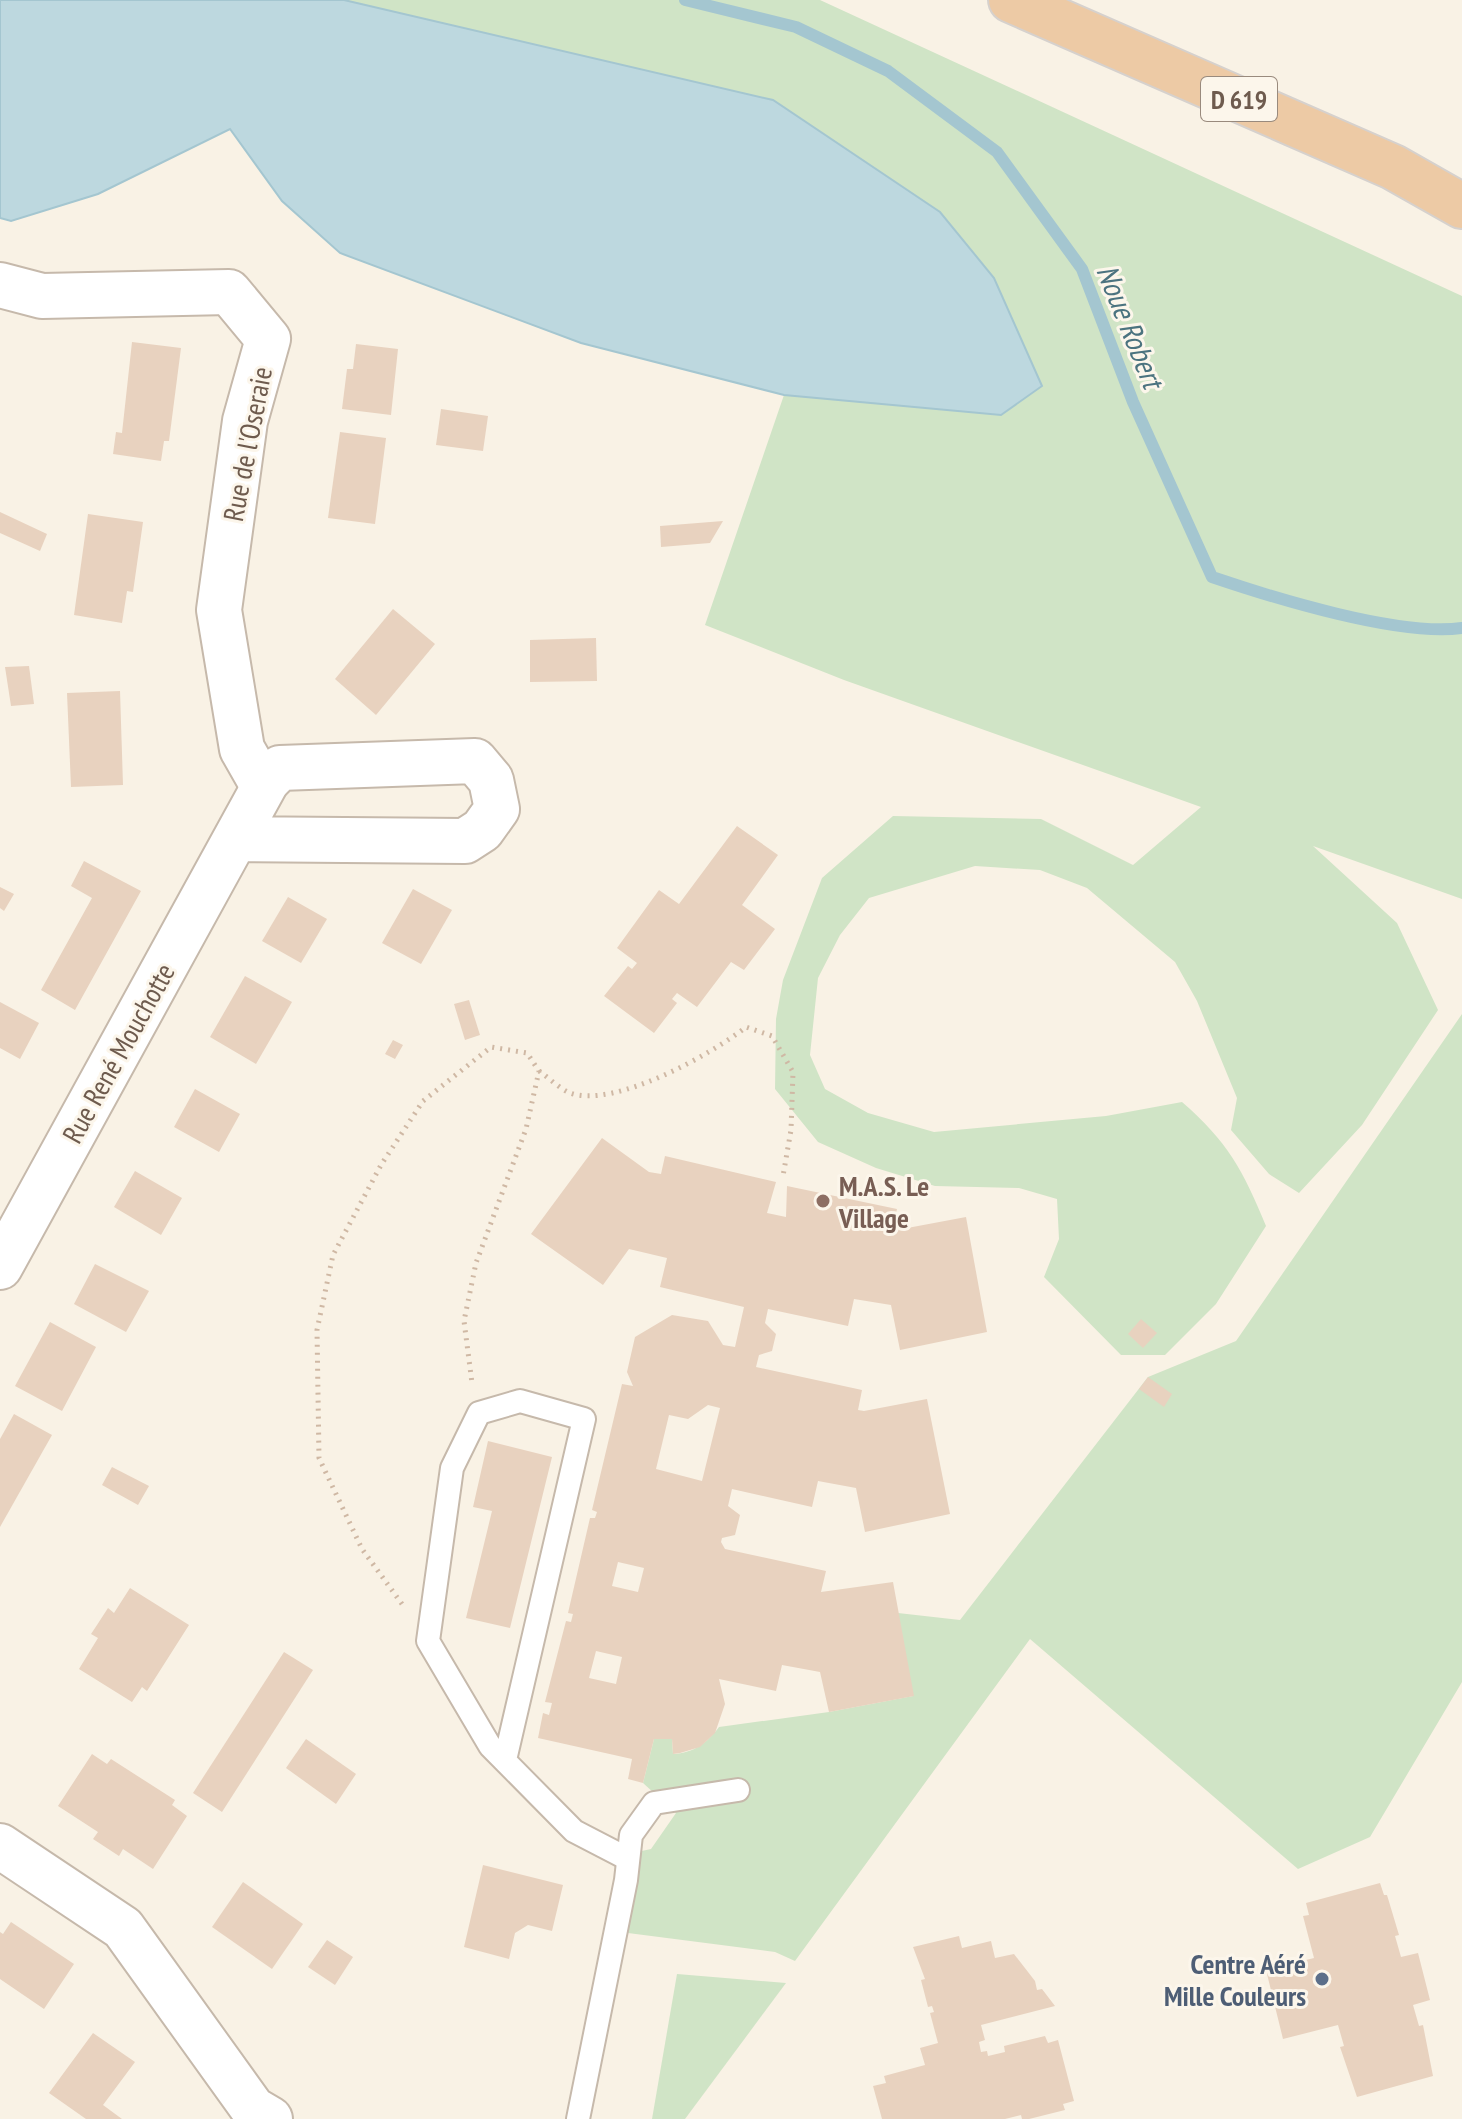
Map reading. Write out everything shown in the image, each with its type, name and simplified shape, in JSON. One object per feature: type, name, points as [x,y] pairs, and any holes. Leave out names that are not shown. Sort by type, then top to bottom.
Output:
[{"type":"highway","name":"D 619","points":[[1011,0],[1393,167],[1462,206]]},
{"type":"street","name":"Rue de l'Oseraie","points":[[0,285],[42,296],[229,292],[268,339],[245,421],[219,610],[242,749],[258,777],[267,781]]},
{"type":"street","points":[[236,839],[465,841],[482,830],[497,809],[491,780],[475,761],[280,768],[267,781]]},
{"type":"street","name":"Rue René Mouchotte","points":[[0,1267],[267,781]]},
{"type":"street","points":[[0,1846],[123,1928],[253,2109],[270,2119]]},
{"type":"lane","points":[[505,1760],[584,1419],[520,1401],[479,1413],[452,1468],[428,1641],[490,1746],[574,1831],[628,1859]]},
{"type":"lane","points":[[578,2119],[631,1835],[654,1803],[738,1790]]},
{"type":"path","points":[[428,1641],[362,1549],[319,1458],[317,1330],[333,1255],[381,1165],[423,1101],[491,1047],[527,1053],[539,1071],[571,1093],[612,1093],[639,1087],[721,1048],[746,1027],[772,1036],[793,1072],[791,1130],[783,1176]]},
{"type":"path","points":[[479,1413],[464,1321],[476,1263],[526,1129],[539,1071]]},
{"type":"green space","points":[[344,0],[820,0],[1462,296],[1462,899],[1313,846],[1397,923],[1438,1010],[1362,1125],[1299,1193],[1269,1174],[1231,1130],[1237,1098],[1197,1001],[1175,962],[1087,888],[1040,870],[975,866],[869,898],[840,935],[818,978],[810,1055],[825,1089],[868,1113],[934,1132],[1106,1116],[1182,1102],[1211,1130],[1233,1158],[1266,1226],[1216,1304],[1165,1355],[1121,1355],[1044,1277],[1059,1239],[1057,1199],[1019,1188],[935,1186],[876,1168],[818,1142],[775,1089],[776,1019],[783,980],[822,878],[893,816],[1041,819],[1133,865],[1201,807],[844,680],[705,625],[784,395],[1000,414],[773,100]]},
{"type":"green space","points":[[1462,1014],[1462,1682],[1370,1837],[1298,1869],[1030,1639],[795,1961],[775,1952],[628,1933],[637,1852],[651,1849],[676,1813],[643,1783],[654,1739],[672,1739],[673,1754],[681,1753],[699,1746],[719,1727],[829,1712],[913,1696],[898,1613],[960,1620],[1148,1377],[1236,1341]]},
{"type":"green space","points":[[677,1974],[786,1983],[685,2119],[652,2119]]},
{"type":"water","points":[[0,0],[344,0],[773,100],[940,212],[994,278],[1042,386],[1001,415],[784,395],[581,343],[340,253],[282,201],[230,129],[98,194],[11,221],[0,218]]},
{"type":"building","points":[[132,342],[181,348],[169,441],[164,441],[161,461],[113,454],[116,432],[122,433]]},
{"type":"building","points":[[356,344],[398,349],[391,415],[342,409],[347,369],[353,369]]},
{"type":"building","points":[[441,409],[488,416],[483,451],[436,445]]},
{"type":"building","points":[[340,432],[386,438],[375,524],[328,518]]},
{"type":"building","points":[[0,512],[47,534],[40,551],[0,533]]},
{"type":"building","points":[[88,514],[143,522],[133,592],[127,591],[122,623],[74,615]]},
{"type":"building","points":[[723,521],[710,543],[661,547],[660,526]]},
{"type":"building","points":[[393,609],[435,644],[376,715],[335,679]]},
{"type":"building","points":[[596,638],[597,681],[530,682],[530,640]]},
{"type":"building","points":[[29,666],[34,704],[11,706],[5,667]]},
{"type":"building","points":[[120,691],[123,785],[71,787],[67,693]]},
{"type":"building","points":[[737,826],[778,855],[742,905],[775,929],[744,970],[731,962],[697,1007],[677,993],[672,999],[677,1003],[654,1033],[604,996],[628,966],[632,969],[637,963],[617,948],[659,890],[679,904]]},
{"type":"building","points":[[84,861],[141,891],[75,1010],[41,990],[92,898],[71,886]]},
{"type":"building","points":[[0,887],[14,894],[4,911],[0,908]]},
{"type":"building","points":[[413,889],[452,910],[421,964],[382,943]]},
{"type":"building","points":[[288,897],[327,919],[301,963],[262,941]]},
{"type":"building","points":[[245,976],[292,1002],[256,1064],[210,1037]]},
{"type":"building","points":[[469,1000],[480,1035],[465,1040],[454,1004]]},
{"type":"building","points":[[0,1002],[39,1023],[20,1059],[0,1048]]},
{"type":"building","points":[[393,1040],[403,1045],[395,1059],[385,1054]]},
{"type":"building","points":[[195,1089],[240,1114],[219,1152],[174,1127]]},
{"type":"building","points":[[602,1138],[649,1172],[661,1174],[665,1156],[776,1182],[767,1213],[786,1217],[787,1186],[897,1209],[893,1227],[902,1229],[966,1217],[987,1332],[900,1350],[891,1305],[854,1299],[848,1326],[768,1309],[765,1323],[776,1334],[772,1351],[759,1355],[756,1367],[862,1390],[858,1410],[927,1399],[950,1514],[865,1532],[856,1488],[818,1481],[812,1507],[732,1489],[728,1506],[740,1515],[735,1535],[722,1538],[721,1542],[725,1549],[826,1571],[821,1592],[893,1582],[914,1696],[829,1712],[820,1672],[782,1665],[776,1691],[719,1679],[725,1704],[715,1733],[700,1747],[673,1754],[672,1739],[654,1739],[643,1783],[628,1779],[632,1759],[538,1738],[543,1713],[549,1715],[552,1703],[545,1702],[566,1621],[571,1622],[573,1614],[568,1613],[590,1518],[595,1518],[597,1512],[592,1510],[622,1384],[633,1386],[627,1372],[635,1337],[672,1315],[708,1321],[723,1345],[735,1347],[744,1307],[660,1287],[667,1258],[629,1249],[603,1285],[531,1234]],"holes":[[[708,1405],[720,1408],[702,1481],[656,1469],[669,1415],[688,1419]],[[618,1562],[644,1568],[638,1592],[612,1586]],[[596,1651],[622,1657],[616,1684],[589,1678]]]},
{"type":"building","points":[[135,1171],[182,1198],[161,1235],[114,1207]]},
{"type":"building","points":[[95,1264],[149,1291],[126,1332],[74,1304]]},
{"type":"building","points":[[1141,1319],[1157,1333],[1143,1348],[1128,1334]]},
{"type":"building","points":[[50,1322],[96,1347],[62,1411],[15,1386]]},
{"type":"building","points":[[1148,1377],[1172,1394],[1164,1407],[1139,1389]]},
{"type":"building","points":[[14,1414],[52,1435],[0,1527],[0,1439]]},
{"type":"building","points":[[488,1441],[552,1457],[510,1628],[466,1618],[492,1511],[473,1507]]},
{"type":"building","points":[[112,1467],[149,1486],[138,1505],[102,1485]]},
{"type":"building","points":[[130,1588],[189,1625],[147,1691],[142,1687],[132,1702],[79,1669],[98,1638],[91,1634],[108,1608],[114,1613]]},
{"type":"building","points":[[284,1652],[313,1670],[222,1812],[193,1793]]},
{"type":"building","points":[[306,1739],[356,1774],[336,1804],[286,1768]]},
{"type":"building","points":[[92,1754],[107,1764],[111,1759],[175,1800],[172,1805],[187,1816],[153,1869],[123,1849],[119,1856],[93,1839],[98,1832],[58,1806]]},
{"type":"building","points":[[483,1865],[563,1885],[552,1931],[528,1925],[515,1933],[509,1959],[464,1947]]},
{"type":"building","points":[[243,1882],[303,1924],[272,1969],[212,1927]]},
{"type":"building","points":[[1380,1883],[1384,1895],[1387,1895],[1399,1935],[1395,1936],[1401,1957],[1418,1953],[1430,2000],[1413,2005],[1419,2026],[1423,2025],[1433,2076],[1357,2097],[1340,2047],[1344,2046],[1338,2025],[1283,2039],[1266,1970],[1314,1958],[1303,1916],[1309,1915],[1306,1903]]},
{"type":"building","points":[[11,1922],[74,1964],[44,2009],[0,1979],[0,1932],[3,1934]]},
{"type":"building","points":[[959,1936],[962,1948],[991,1941],[995,1958],[1014,1954],[1035,1981],[1037,1990],[1042,1989],[1055,2006],[981,2025],[985,2040],[979,2042],[981,2052],[987,2051],[988,2056],[1005,2052],[1004,2046],[1045,2036],[1048,2043],[1058,2040],[1074,2101],[1063,2104],[1065,2110],[1029,2119],[1022,2119],[1021,2115],[1005,2119],[882,2119],[873,2086],[886,2083],[884,2076],[925,2065],[920,2048],[938,2043],[930,2013],[934,2012],[932,2006],[928,2007],[921,1980],[925,1979],[913,1947]]},
{"type":"building","points":[[327,1940],[353,1957],[335,1985],[308,1967]]},
{"type":"building","points":[[93,2033],[135,2062],[103,2105],[122,2119],[86,2119],[49,2093]]},
{"type":"waterway","name":"Noue Robert","points":[[685,0],[796,27],[888,71],[997,152],[1082,269],[1133,402],[1212,577],[1337,614],[1406,627],[1462,628]]},
{"type":"place","name":"M.A.S. Le Village","points":[[823,1201]]},
{"type":"place","name":"Centre Aéré Mille Couleurs","points":[[1322,1979]]}]
